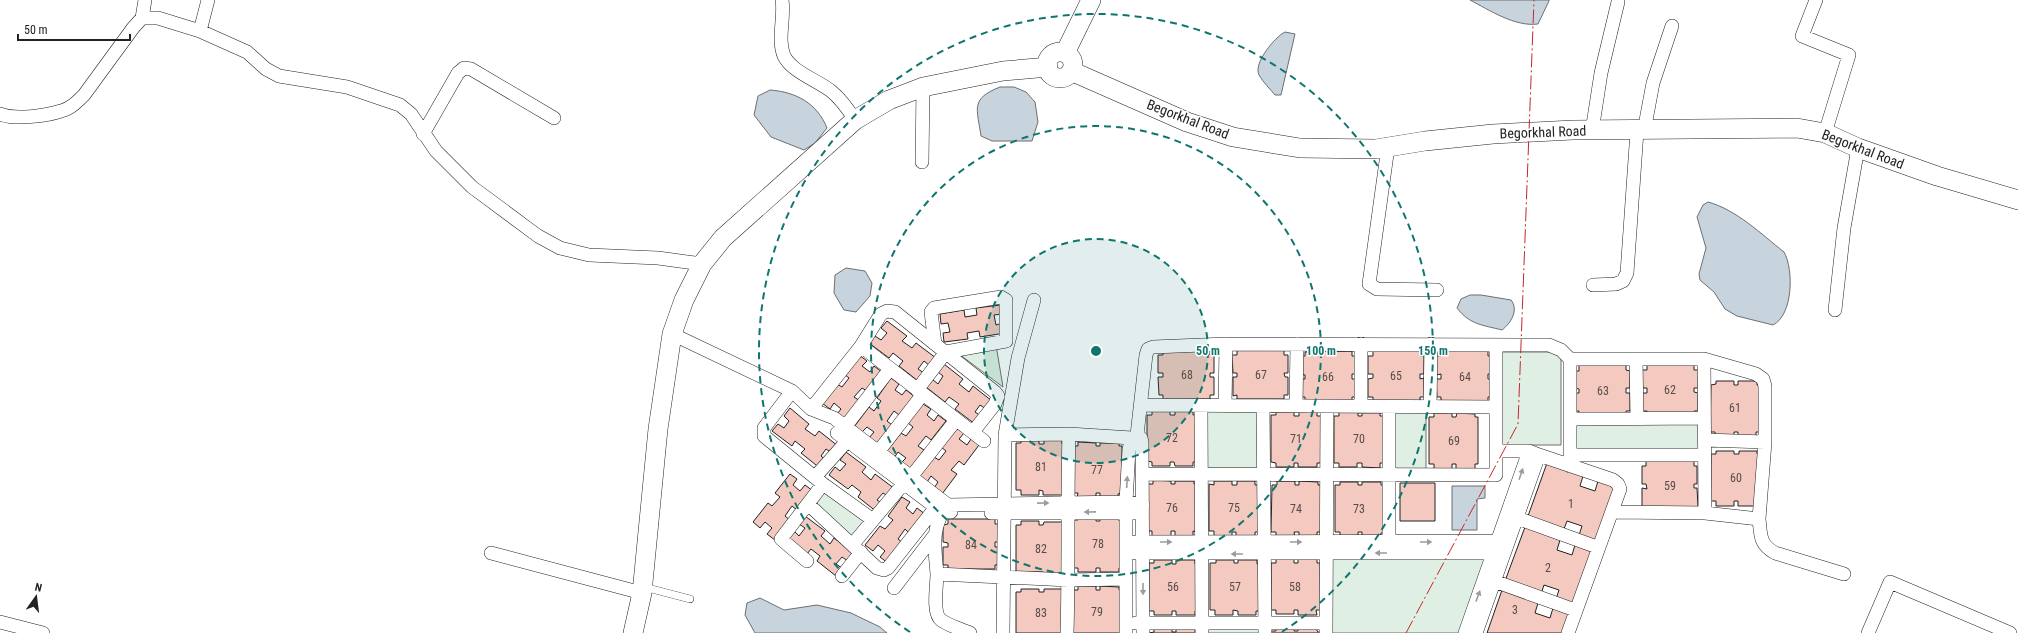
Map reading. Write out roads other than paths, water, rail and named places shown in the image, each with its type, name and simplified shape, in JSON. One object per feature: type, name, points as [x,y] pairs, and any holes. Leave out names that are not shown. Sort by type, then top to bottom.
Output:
[{"type":"street","points":[[0,114],[19,117],[62,111],[75,104],[84,95],[142,18],[146,0]]},
{"type":"street","points":[[200,31],[208,0]]},
{"type":"street","points":[[782,0],[782,43],[784,55],[789,63],[832,92],[844,103],[855,120]]},
{"type":"street","points":[[633,633],[642,590],[658,429],[672,334],[684,300],[702,264],[723,238],[855,120],[889,100],[923,87],[1003,71],[1048,67],[1050,72],[1057,77],[1065,76],[1068,62],[1091,0]]},
{"type":"street","points":[[1816,0],[1802,36],[1849,55],[1825,133]]},
{"type":"street","points":[[1592,131],[1599,80],[1618,2]]},
{"type":"street","points":[[142,18],[158,18],[200,31],[247,52],[266,69],[279,76],[347,87],[400,105],[411,114],[423,134],[451,168],[472,187],[538,236],[560,248],[588,255],[658,258],[702,264]]},
{"type":"street","points":[[1593,285],[1616,284],[1623,281],[1626,273],[1640,131],[1653,83],[1672,26]]},
{"type":"street","name":"Begorkhal Road","points":[[1068,62],[1187,122],[1233,137],[1300,148],[1376,149],[1493,134],[1797,128],[1825,133],[1858,148],[1937,176],[2018,200]]},
{"type":"street","points":[[423,134],[458,73],[464,68],[471,69],[554,118]]},
{"type":"street","points":[[922,162],[923,87]]},
{"type":"street","points":[[1388,147],[1369,284],[1376,289],[1437,290]]},
{"type":"street","points":[[1835,310],[1844,228],[1858,148]]},
{"type":"street","points":[[878,452],[946,352],[1006,341],[1006,300],[1004,298],[934,308],[931,312],[935,344]]},
{"type":"street","points":[[1003,633],[1005,435],[1018,358],[1034,300]]},
{"type":"street","points":[[816,411],[881,314],[890,311],[895,312],[946,352],[998,396],[995,404],[973,432]]},
{"type":"street","points":[[672,334],[792,391],[816,411],[829,426],[907,480],[942,508],[1126,507],[1143,509]]},
{"type":"street","points":[[1225,406],[1226,344]]},
{"type":"street","points":[[1327,407],[1326,628],[1126,628],[1126,507],[1129,449],[1134,437],[1142,405],[1146,355],[1148,349],[1153,347],[1226,344],[1548,345],[1561,350],[1570,360],[1570,460]]},
{"type":"street","points":[[1296,406],[1297,344]]},
{"type":"street","points":[[1360,407],[1361,344]]},
{"type":"street","points":[[1430,407],[1431,344]]},
{"type":"street","points":[[1143,474],[1496,475],[1496,345]]},
{"type":"street","points":[[860,346],[984,441]]},
{"type":"street","points":[[1636,359],[1637,418]]},
{"type":"street","points":[[1570,360],[1704,359],[1756,374],[1763,379],[1765,386],[1765,442],[1759,519],[1762,544],[1767,549],[1775,553],[1844,574]]},
{"type":"street","points":[[1704,359],[1705,513]]},
{"type":"street","points":[[845,427],[890,369]]},
{"type":"street","points":[[792,391],[764,428],[763,433],[819,480],[873,520]]},
{"type":"street","points":[[1142,405],[1496,407]]},
{"type":"street","points":[[1201,406],[1202,628]]},
{"type":"street","points":[[1263,406],[1265,628]]},
{"type":"street","points":[[1389,407],[1389,542]]},
{"type":"street","points":[[816,411],[834,418],[878,452],[907,480]]},
{"type":"street","points":[[1570,418],[1704,418]]},
{"type":"street","points":[[842,576],[873,520],[956,420]]},
{"type":"street","points":[[1005,435],[1069,434],[1141,438],[1143,474],[1143,628]]},
{"type":"street","points":[[1067,633],[1069,580],[1067,508],[1069,434]]},
{"type":"street","points":[[807,561],[780,539],[808,504],[819,480],[848,440]]},
{"type":"street","points":[[1704,440],[1765,442]]},
{"type":"street","points":[[1496,451],[1534,453],[1570,460],[1704,455]]},
{"type":"street","points":[[1476,633],[1494,581],[1501,547],[1517,518],[1534,453]]},
{"type":"street","points":[[1465,633],[1501,547],[1534,453]]},
{"type":"street","points":[[1568,633],[1598,547],[1620,494],[1618,484],[1613,480],[1570,460]]},
{"type":"street","points":[[808,504],[880,570],[888,568],[942,508]]},
{"type":"street","points":[[942,508],[934,536],[937,574],[936,606],[938,617],[942,621],[970,633]]},
{"type":"street","points":[[1613,512],[1705,513],[1759,519]]},
{"type":"street","points":[[1517,518],[1598,547]]},
{"type":"street","points":[[894,588],[934,536]]},
{"type":"street","points":[[1326,548],[1389,542],[1501,547]]},
{"type":"street","points":[[1127,548],[1501,547]]},
{"type":"street","points":[[491,553],[642,590]]},
{"type":"street","points":[[937,574],[1069,580],[1126,579]]},
{"type":"street","points":[[1494,581],[1575,610]]},
{"type":"street","points":[[1868,633],[1890,582],[2010,633]]},
{"type":"street","points":[[0,622],[43,633]]},
{"type":"lane","points":[[642,590],[690,599]]}]
